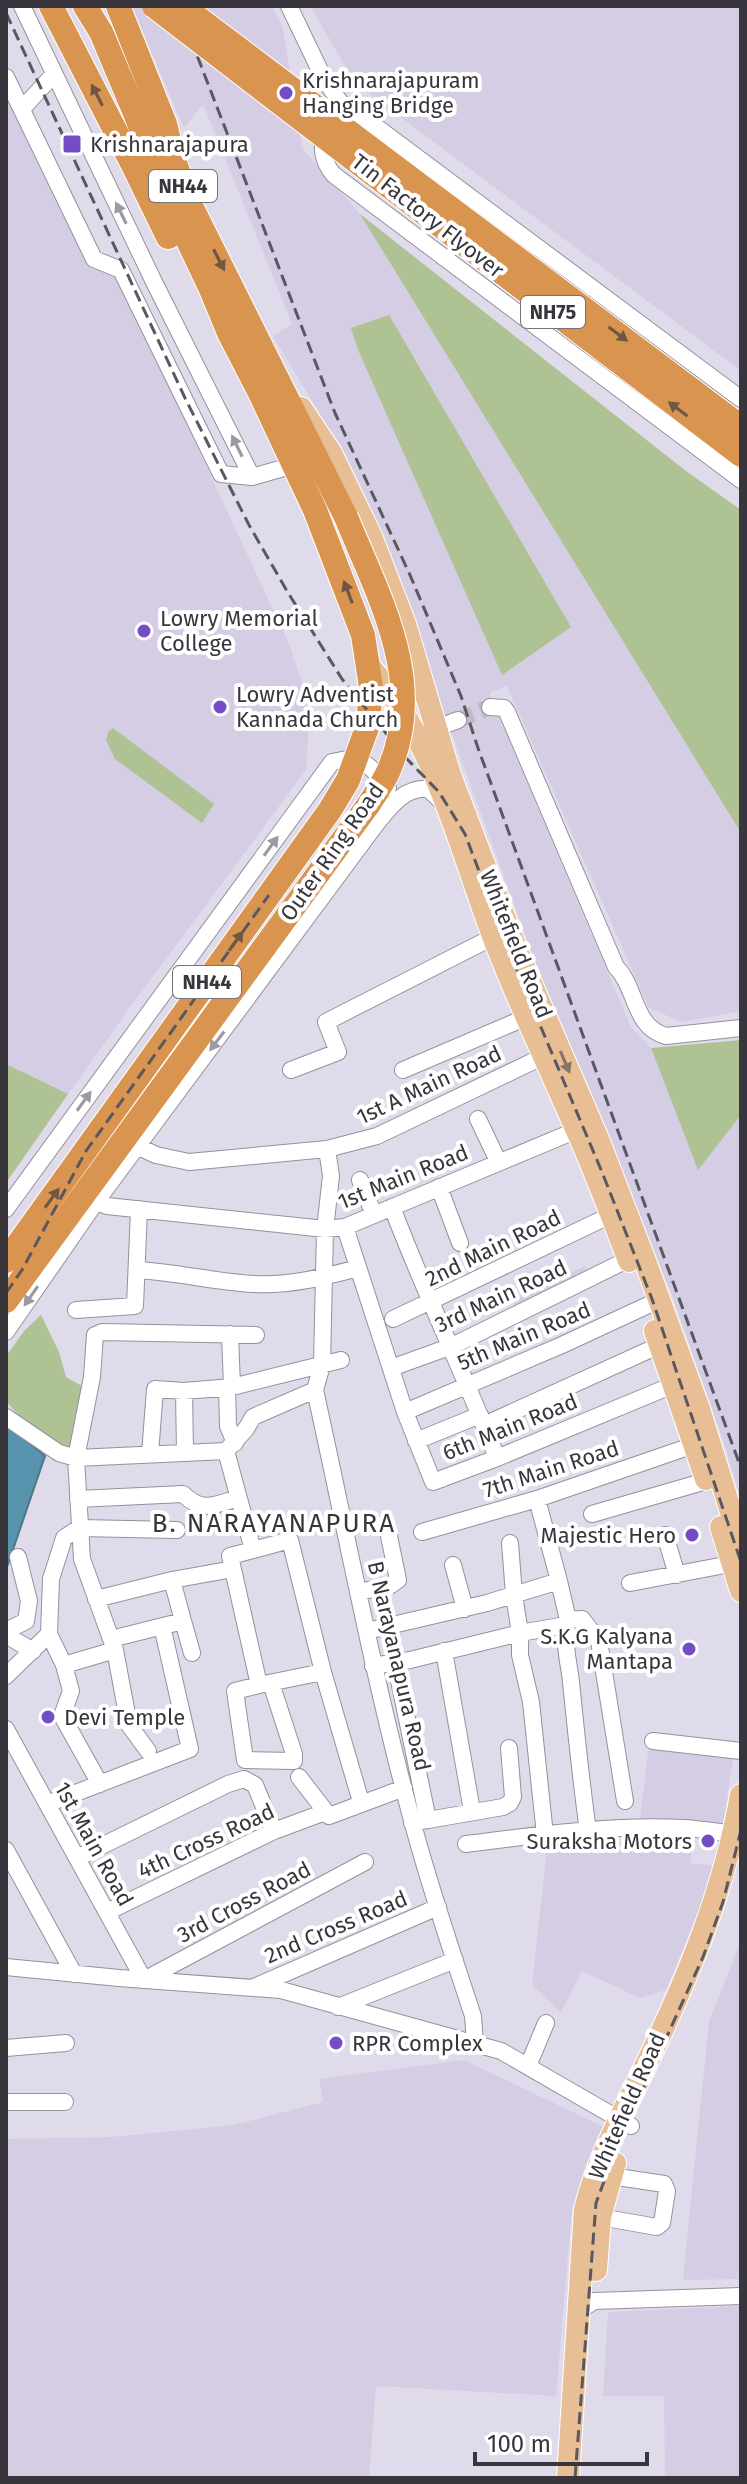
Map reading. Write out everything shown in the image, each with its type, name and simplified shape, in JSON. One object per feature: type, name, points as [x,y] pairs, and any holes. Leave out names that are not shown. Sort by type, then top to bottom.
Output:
[{"type":"highway","name":"Outer Ring Road","points":[[51,6],[203,307],[229,333]]},
{"type":"highway","name":"Outer Ring Road","points":[[6,1261],[330,810],[348,780],[368,725],[371,687],[363,635],[315,510],[229,333],[169,201],[101,32],[85,6]]},
{"type":"highway","name":"Outer Ring Road","points":[[105,6],[118,25],[134,68],[149,84]]},
{"type":"highway","name":"Outer Ring Road","points":[[6,1301],[369,804],[388,771],[403,711],[402,672],[394,636],[346,517],[189,202],[165,124],[118,6]]},
{"type":"highway","name":"Tin Factory Flyover","points":[[154,6],[741,427]]},
{"type":"highway","name":"Tin Factory Flyover","points":[[182,6],[741,455]]},
{"type":"main road","name":"Whitefield Road","points":[[268,357],[331,453],[371,536],[448,724],[450,775],[498,901],[598,1139],[653,1303],[699,1409],[739,1557],[741,1591]]},
{"type":"main road","name":"Whitefield Road","points":[[370,667],[409,724],[446,807],[493,937],[542,1057],[577,1130],[629,1259],[653,1303],[660,1345],[673,1385],[706,1481],[739,1557]]},
{"type":"main road","name":"Whitefield Road","points":[[568,2478],[600,2217],[625,2122],[642,2074],[693,1961],[721,1885],[741,1795]]},
{"type":"main road","name":"Whitefield Road","points":[[582,2478],[587,2306],[585,2209],[594,2178],[625,2122],[654,2082],[706,1965],[741,1868]]},
{"type":"street","points":[[22,6],[252,477]]},
{"type":"street","points":[[289,6],[324,79],[345,109],[355,111],[741,399]]},
{"type":"street","points":[[22,109],[54,74]]},
{"type":"street","points":[[6,77],[94,259],[121,270],[221,474],[252,477],[294,465]]},
{"type":"street","points":[[345,109],[325,126],[321,150],[324,161],[334,175],[741,480]]},
{"type":"street","points":[[623,974],[624,964],[509,706],[505,703],[492,705],[492,709],[504,708],[507,712],[616,967],[623,974],[642,1019],[658,1034],[675,1036],[741,1028]]},
{"type":"street","points":[[6,1209],[332,762],[357,757],[398,799]]},
{"type":"street","points":[[6,1332],[96,1202],[377,823],[398,799],[411,790],[428,789],[446,807]]},
{"type":"street","points":[[291,1070],[338,1052],[326,1022],[493,937]]},
{"type":"street","points":[[403,1070],[527,1017]]},
{"type":"street","points":[[654,1028],[660,1024],[675,1028],[741,1019]]},
{"type":"street","name":"1st A Main Road","points":[[137,1146],[156,1155],[189,1162],[327,1149],[377,1136],[542,1057]]},
{"type":"street","points":[[478,1119],[499,1163]]},
{"type":"street","name":"1st Main Road","points":[[96,1202],[107,1206],[325,1229],[345,1227],[577,1130]]},
{"type":"street","name":"B Narayanapura Road","points":[[327,1149],[331,1176],[325,1229],[322,1365],[315,1390],[373,1666],[404,1788],[420,1822],[438,1907],[473,2016],[475,2043]]},
{"type":"street","points":[[360,1180],[374,1215]]},
{"type":"street","points":[[439,1187],[460,1243]]},
{"type":"street","points":[[392,1207],[497,1458]]},
{"type":"street","points":[[76,1310],[135,1306],[139,1209]]},
{"type":"street","name":"2nd Main Road","points":[[393,1319],[611,1215]]},
{"type":"street","name":"6th Main Road","points":[[345,1227],[405,1412],[433,1482],[673,1385]]},
{"type":"street","name":"3rd Main Road","points":[[391,1368],[452,1346],[629,1259]]},
{"type":"street","points":[[137,1270],[253,1284],[325,1277],[358,1268]]},
{"type":"street","name":"5th Main Road","points":[[405,1412],[653,1303]]},
{"type":"street","points":[[148,1751],[129,1725],[113,1644],[82,1559],[76,1458],[92,1377],[95,1335],[102,1332],[256,1335]]},
{"type":"street","points":[[230,1334],[228,1426],[238,1498],[253,1550]]},
{"type":"street","points":[[416,1441],[482,1420],[660,1345]]},
{"type":"street","points":[[150,1454],[155,1389],[184,1391],[229,1387],[341,1360]]},
{"type":"street","points":[[6,1417],[59,1453],[76,1458],[185,1452],[231,1447],[253,1417],[315,1390]]},
{"type":"street","points":[[184,1391],[185,1452]]},
{"type":"street","name":"7th Main Road","points":[[422,1532],[537,1499],[694,1445]]},
{"type":"street","points":[[592,1514],[706,1481]]},
{"type":"street","points":[[78,1499],[183,1494],[199,1506],[206,1507],[238,1498]]},
{"type":"street","points":[[537,1499],[549,1537],[567,1622],[578,1773],[588,1831]]},
{"type":"street","points":[[100,1784],[62,1716],[71,1691],[64,1665],[49,1634],[51,1579],[64,1538],[79,1528],[177,1530]]},
{"type":"street","points":[[665,1535],[677,1575]]},
{"type":"street","points":[[359,1592],[391,1585],[398,1580],[389,1536]]},
{"type":"street","points":[[323,1672],[265,1684],[235,1691],[245,1760],[294,1761],[295,1757],[265,1684],[230,1556],[290,1540],[323,1672],[361,1802]]},
{"type":"street","points":[[510,1543],[520,1655],[531,1702],[545,1835]]},
{"type":"street","points":[[18,1557],[29,1601],[26,1621],[6,1633],[33,1651]]},
{"type":"street","points":[[630,1583],[677,1575],[739,1557]]},
{"type":"street","points":[[453,1565],[465,1609]]},
{"type":"street","points":[[96,1599],[233,1569]]},
{"type":"street","points":[[172,1580],[192,1653]]},
{"type":"street","points":[[367,1631],[465,1609],[559,1581]]},
{"type":"street","points":[[373,1666],[582,1619],[599,1641],[625,1801]]},
{"type":"street","points":[[64,1665],[113,1644],[183,1621]]},
{"type":"street","points":[[47,1804],[190,1749],[162,1626]]},
{"type":"street","points":[[8,1671],[49,1634]]},
{"type":"street","points":[[444,1651],[472,1811]]},
{"type":"street","points":[[395,1661],[420,1822],[503,1807],[510,1803],[513,1797],[509,1748]]},
{"type":"street","name":"1st Main Road","points":[[6,1729],[144,1980]]},
{"type":"street","points":[[653,1741],[741,1751]]},
{"type":"street","points":[[299,1777],[325,1812]]},
{"type":"street","points":[[77,1858],[244,1779],[255,1785],[274,1831]]},
{"type":"street","name":"4th Cross Road","points":[[107,1912],[274,1831],[325,1812],[329,1816],[404,1788]]},
{"type":"street","points":[[466,1844],[588,1831],[686,1828],[734,1834]]},
{"type":"street","points":[[6,1850],[74,1974]]},
{"type":"street","name":"3rd Cross Road","points":[[144,1980],[365,1862]]},
{"type":"street","name":"2nd Cross Road","points":[[252,1987],[438,1907]]},
{"type":"street","points":[[338,2007],[455,1960]]},
{"type":"street","points":[[6,1967],[281,1990],[501,2051],[625,2122]]},
{"type":"street","points":[[528,2066],[546,2023]]},
{"type":"street","points":[[6,2048],[66,2043]]},
{"type":"street","points":[[6,2102],[65,2102]]},
{"type":"street","points":[[600,2217],[657,2227],[662,2223],[667,2191],[664,2184],[611,2176]]},
{"type":"street","points":[[587,2306],[741,2296]]},
{"type":"shaded area","points":[[132,6],[272,6],[283,28],[302,148],[360,214],[741,833],[741,1011],[682,1022],[649,1008],[507,686],[489,693],[631,1027],[651,1048],[698,1169],[741,1115],[741,1500],[672,1295],[534,959],[372,514],[350,465],[273,336],[292,324],[203,104],[184,128]]},
{"type":"shaded area","points":[[310,6],[741,6],[741,371],[355,83]]},
{"type":"shaded area","name":"Lowry Memorial College","points":[[6,86],[92,264],[117,275],[290,646],[310,708],[306,770],[19,1163],[6,1161]]},
{"type":"shaded area","points":[[585,1266],[592,1281],[518,1317],[513,1300]]},
{"type":"shaded area","points":[[649,1745],[734,1754],[722,1830],[696,1828],[690,1863],[713,1866],[701,1905],[666,1990],[640,1998],[582,1971],[561,2012],[532,1985],[548,1839],[637,1842]]},
{"type":"shaded area","points":[[741,1940],[741,2279],[683,2280],[709,2022]]},
{"type":"shaded area","points":[[464,2060],[606,2128],[572,2209],[556,2396],[376,2386],[369,2478],[7,2478],[6,2139],[111,2137],[234,2125],[323,2102],[319,2079]]},
{"type":"shaded area","points":[[741,2306],[741,2478],[665,2478],[664,2396],[603,2396],[608,2312]]},
{"type":"green space","points":[[360,214],[686,471],[741,510],[741,833]]},
{"type":"green space","points":[[389,315],[571,627],[502,675],[351,328]]},
{"type":"green space","points":[[113,728],[214,804],[202,823],[115,759],[106,740]]},
{"type":"green space","points":[[741,1040],[741,1115],[698,1170],[651,1048]]},
{"type":"green space","points":[[6,1064],[68,1094],[6,1183]]},
{"type":"green space","points":[[41,1315],[59,1352],[66,1377],[82,1386],[69,1450],[21,1418],[6,1401],[6,1356],[25,1330]]},
{"type":"water","points":[[6,1423],[45,1456],[6,1570]]},
{"type":"tunnel","points":[[458,720],[490,707]]},
{"type":"railway","points":[[178,6],[335,413],[410,575],[461,696],[741,1468]]},
{"type":"railway","points":[[6,13],[185,398],[249,525],[342,679],[406,758],[439,792],[465,834],[513,961],[652,1299],[741,1562]]},
{"type":"railway","points":[[6,1293],[22,1270],[86,1151],[269,895]]},
{"type":"railway","points":[[575,2478],[596,2203],[618,2144],[703,1957],[723,1902],[741,1830]]},
{"type":"place","name":"Krishnarajapuram Hanging Bridge","points":[[286,93]]},
{"type":"place","name":"Krishnarajapura","points":[[72,144]]},
{"type":"place","name":"Lowry Memorial College","points":[[144,631]]},
{"type":"place","name":"Lowry Adventist Kannada Church","points":[[220,707]]},
{"type":"place","name":"Majestic Hero","points":[[692,1535]]},
{"type":"place","name":"S.K.G Kalyana Mantapa","points":[[689,1649]]},
{"type":"place","name":"Devi Temple","points":[[48,1717]]},
{"type":"place","name":"Suraksha Motors","points":[[708,1841]]},
{"type":"place","name":"RPR Complex","points":[[336,2043]]},
{"type":"district","name":"B. NARAYANAPURA","points":[[274,1523]]}]
